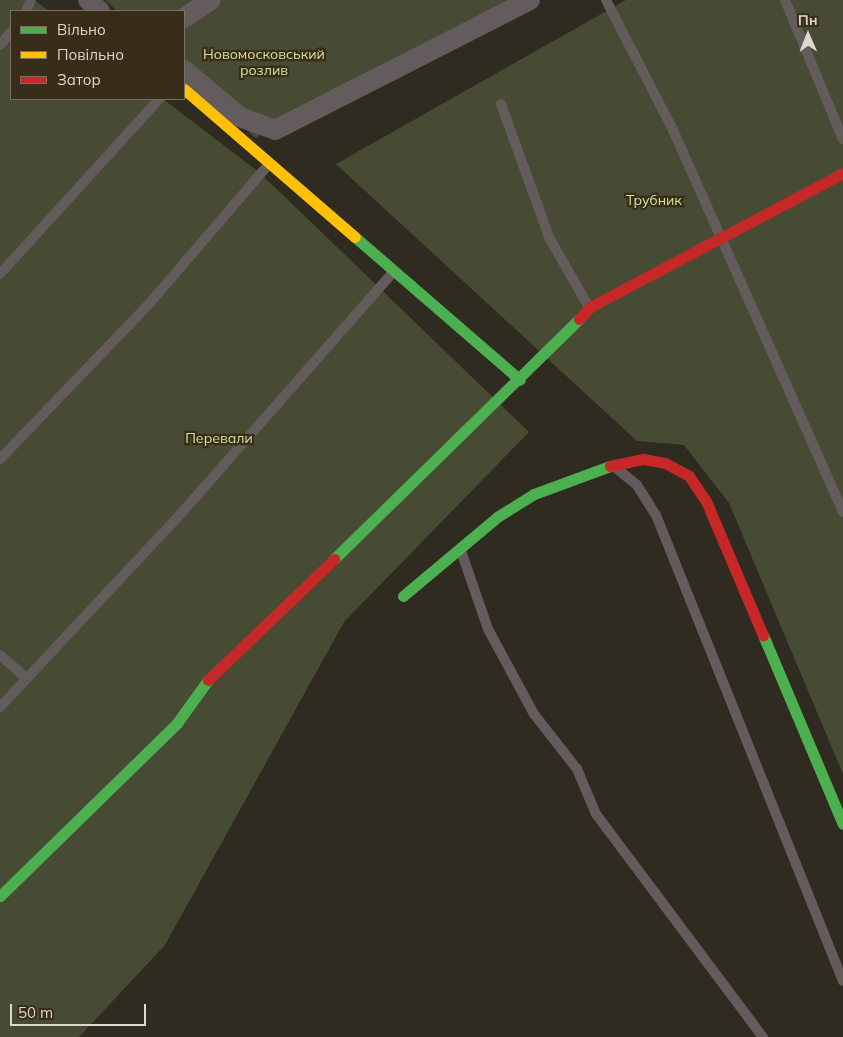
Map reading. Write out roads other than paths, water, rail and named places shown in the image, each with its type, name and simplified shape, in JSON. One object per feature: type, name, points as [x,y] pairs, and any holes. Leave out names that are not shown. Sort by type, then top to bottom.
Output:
[{"type":"street","points":[[88,0],[99,10]]},
{"type":"street","points":[[185,17],[211,0]]},
{"type":"street","points":[[185,71],[240,117],[275,130],[530,0]]},
{"type":"street","points":[[185,91],[520,380]]},
{"type":"street","points":[[0,896],[177,723],[211,676],[520,380],[556,337],[590,307],[843,173]]},
{"type":"street","points":[[403,596],[460,548],[534,494],[613,465],[643,459],[665,462],[689,476],[706,501],[843,824]]},
{"type":"lane","points":[[606,0],[674,130],[843,512]]},
{"type":"lane","points":[[785,0],[843,139]]},
{"type":"lane","points":[[0,46],[10,33]]},
{"type":"lane","points":[[0,274],[157,100]]},
{"type":"lane","points":[[501,104],[550,239],[590,307]]},
{"type":"lane","points":[[0,459],[149,304],[269,164]]},
{"type":"lane","points":[[0,708],[26,678],[178,518],[394,271]]},
{"type":"lane","points":[[613,465],[637,485],[656,516],[843,981]]},
{"type":"lane","points":[[460,548],[488,629],[534,714],[578,769],[596,814],[764,1037]]},
{"type":"lane","points":[[0,655],[26,678]]},
{"type":"park label","name":"Новомосковський розлив","points":[[264,62]]},
{"type":"park label","name":"Трубник","points":[[654,200]]},
{"type":"park label","name":"Перевали","points":[[219,438]]}]
